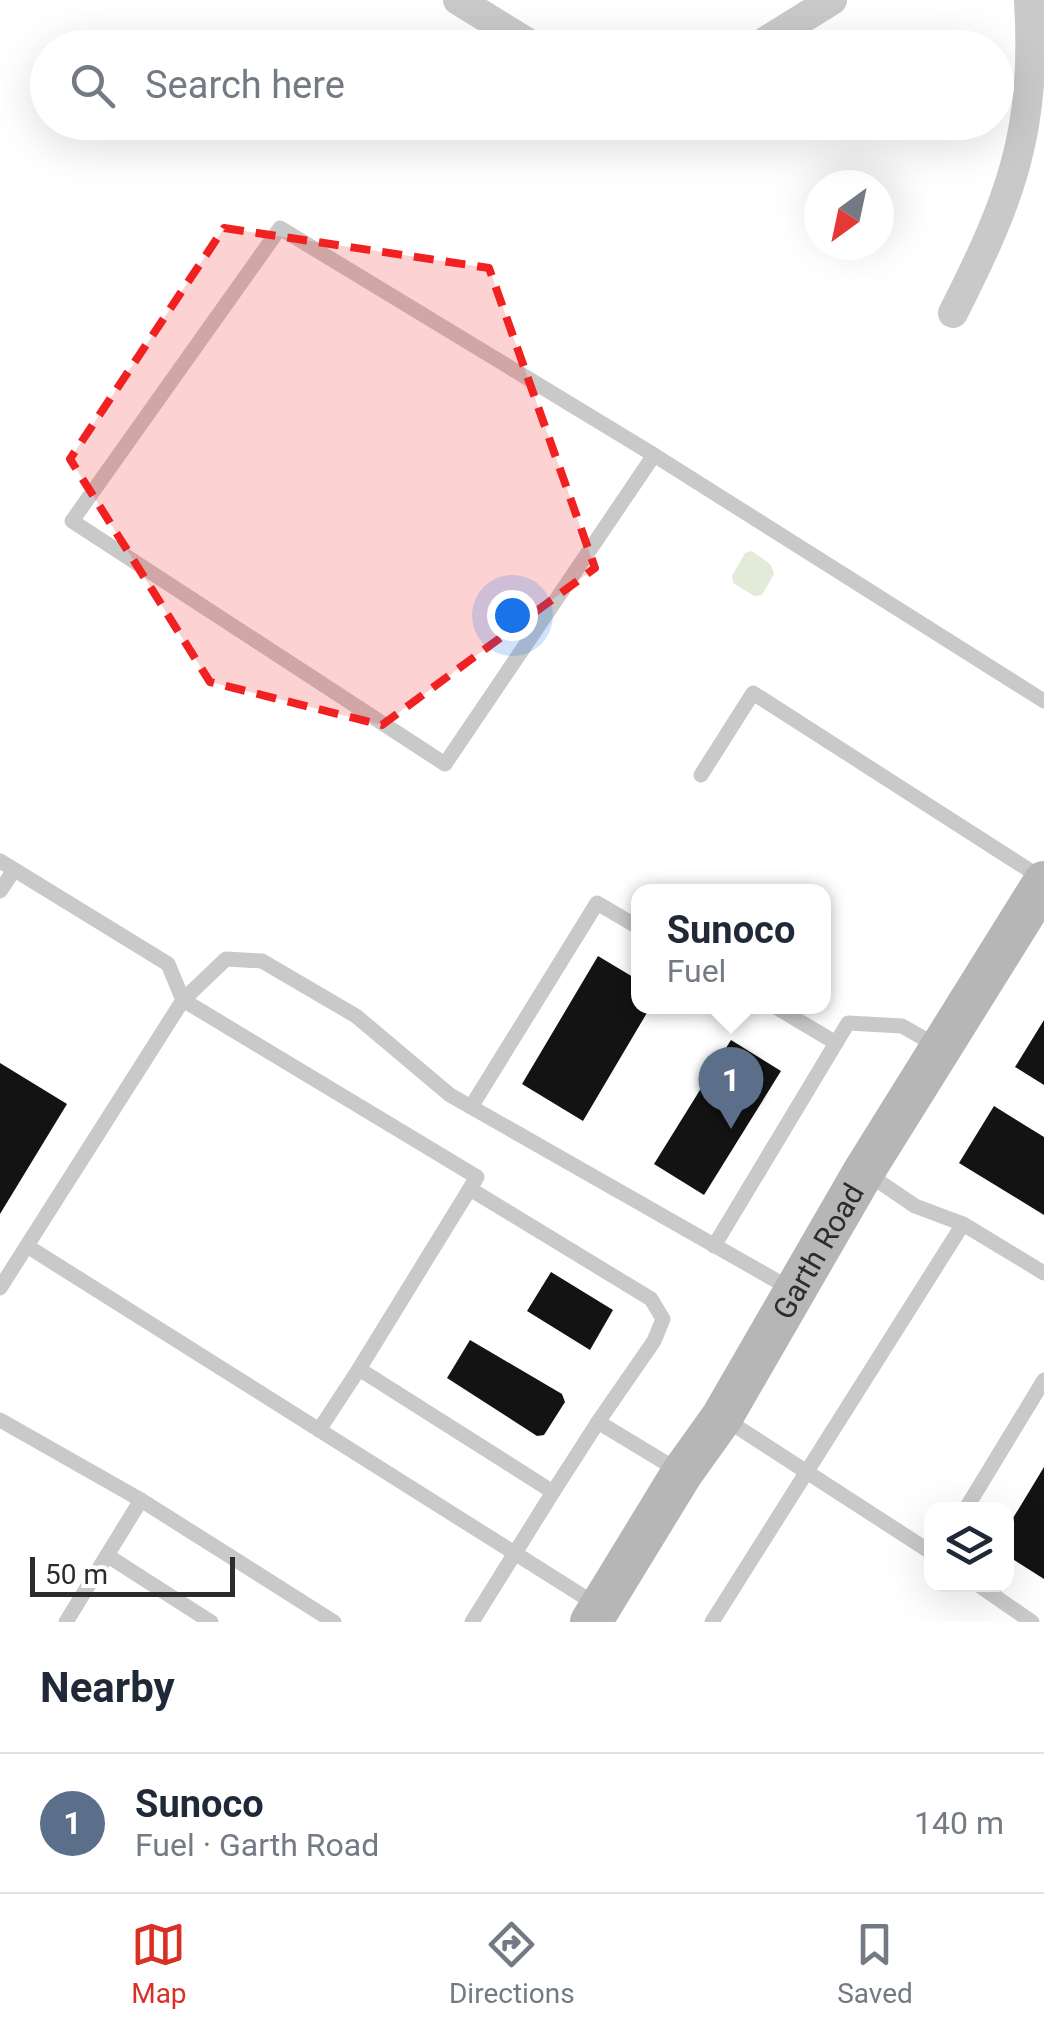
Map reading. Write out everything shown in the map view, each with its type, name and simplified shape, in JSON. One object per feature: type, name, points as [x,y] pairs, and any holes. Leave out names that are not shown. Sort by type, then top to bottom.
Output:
[{"type":"main road","name":"Garth Road","points":[[596,1615],[682,1474],[722,1417],[864,1172],[1044,881]]},
{"type":"street","points":[[458,0],[507,30]]},
{"type":"street","points":[[783,30],[832,0]]},
{"type":"street","points":[[953,313],[986,249],[1020,159],[1032,64],[1029,0]]},
{"type":"lane","points":[[654,455],[445,764],[72,521],[280,228],[654,455],[1044,701]]},
{"type":"lane","points":[[701,775],[753,693],[1044,881]]},
{"type":"lane","points":[[0,890],[7,866],[168,964],[183,1000],[478,1177],[318,1430]]},
{"type":"lane","points":[[471,1107],[597,903],[631,923]]},
{"type":"lane","points":[[0,1288],[183,1000],[226,958],[262,961],[356,1016],[450,1095],[795,1291]]},
{"type":"lane","points":[[787,1014],[836,1043]]},
{"type":"lane","points":[[714,1246],[848,1023],[902,1026],[941,1048]]},
{"type":"lane","points":[[864,1172],[915,1206],[963,1224],[1044,1273]]},
{"type":"lane","points":[[470,1189],[651,1299],[663,1319],[654,1341],[472,1622]]},
{"type":"lane","points":[[712,1622],[963,1224]]},
{"type":"lane","points":[[27,1246],[514,1554],[596,1615]]},
{"type":"lane","points":[[360,1369],[553,1492]]},
{"type":"lane","points":[[970,1502],[1044,1380]]},
{"type":"lane","points":[[722,1417],[924,1548]]},
{"type":"lane","points":[[0,1420],[142,1500],[323,1619]]},
{"type":"lane","points":[[598,1422],[682,1474]]},
{"type":"lane","points":[[66,1622],[142,1500]]},
{"type":"lane","points":[[108,1556],[211,1622]]},
{"type":"lane","points":[[989,1592],[1032,1622]]},
{"type":"highlighted area","points":[[224,228],[489,268],[595,568],[382,725],[210,682],[70,459]]},
{"type":"green space","points":[[752,551],[771,565],[774,574],[762,595],[754,596],[733,583],[732,576],[745,553]]},
{"type":"building","points":[[598,956],[631,976],[631,1014],[646,1014],[583,1121],[522,1084]]},
{"type":"building","points":[[1044,1020],[1044,1085],[1015,1067]]},
{"type":"building","points":[[731,1040],[781,1071],[704,1195],[654,1164]]},
{"type":"building","points":[[0,1063],[67,1104],[0,1214]]},
{"type":"building","points":[[994,1106],[1044,1137],[1044,1215],[959,1163]]},
{"type":"building","points":[[551,1272],[613,1310],[590,1350],[527,1311]]},
{"type":"building","points":[[470,1340],[562,1394],[565,1402],[544,1435],[537,1436],[447,1378]]},
{"type":"building","points":[[1044,1467],[1044,1579],[1014,1560],[1014,1516]]},
{"type":"place","name":"Sunoco","points":[[731,1129]]}]
